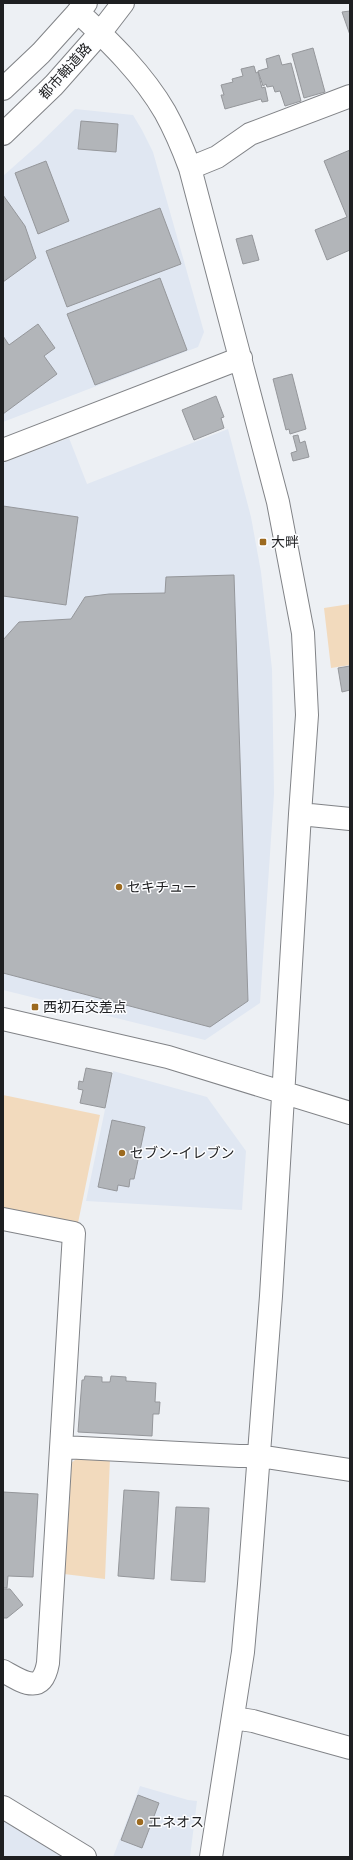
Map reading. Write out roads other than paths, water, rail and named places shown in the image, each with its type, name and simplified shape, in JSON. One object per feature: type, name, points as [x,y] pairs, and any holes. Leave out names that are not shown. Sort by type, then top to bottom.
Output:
[{"type":"street","name":"都市軸道路","points":[[3,134],[54,85],[123,3]]},
{"type":"street","name":"都市軸道路","points":[[3,89],[47,47],[82,8]]},
{"type":"street","points":[[82,8],[100,32],[128,63],[164,111],[181,144],[190,168],[278,502],[303,633],[307,715],[287,1045],[282,1093],[271,1296],[259,1456],[243,1652],[211,1857]]},
{"type":"street","points":[[190,168],[217,157],[250,134],[350,96]]},
{"type":"street","points":[[3,450],[241,358]]},
{"type":"street","points":[[300,814],[350,819]]},
{"type":"street","points":[[3,1019],[168,1057],[350,1113]]},
{"type":"street","points":[[3,1219],[74,1233],[48,1663],[46,1675],[36,1683],[27,1684],[3,1671]]},
{"type":"street","points":[[62,1447],[259,1456],[350,1470]]},
{"type":"street","points":[[233,1718],[253,1721],[350,1748]]},
{"type":"street","points":[[3,1807],[85,1857]]},
{"type":"place","name":"大畔","points":[[263,542]]},
{"type":"place","name":"セキチュー","points":[[119,887]]},
{"type":"place","name":"西初石交差点","points":[[35,1007]]},
{"type":"place","name":"セブン-イレブン","points":[[122,1153]]},
{"type":"place","name":"エネオス","points":[[140,1822]]}]
